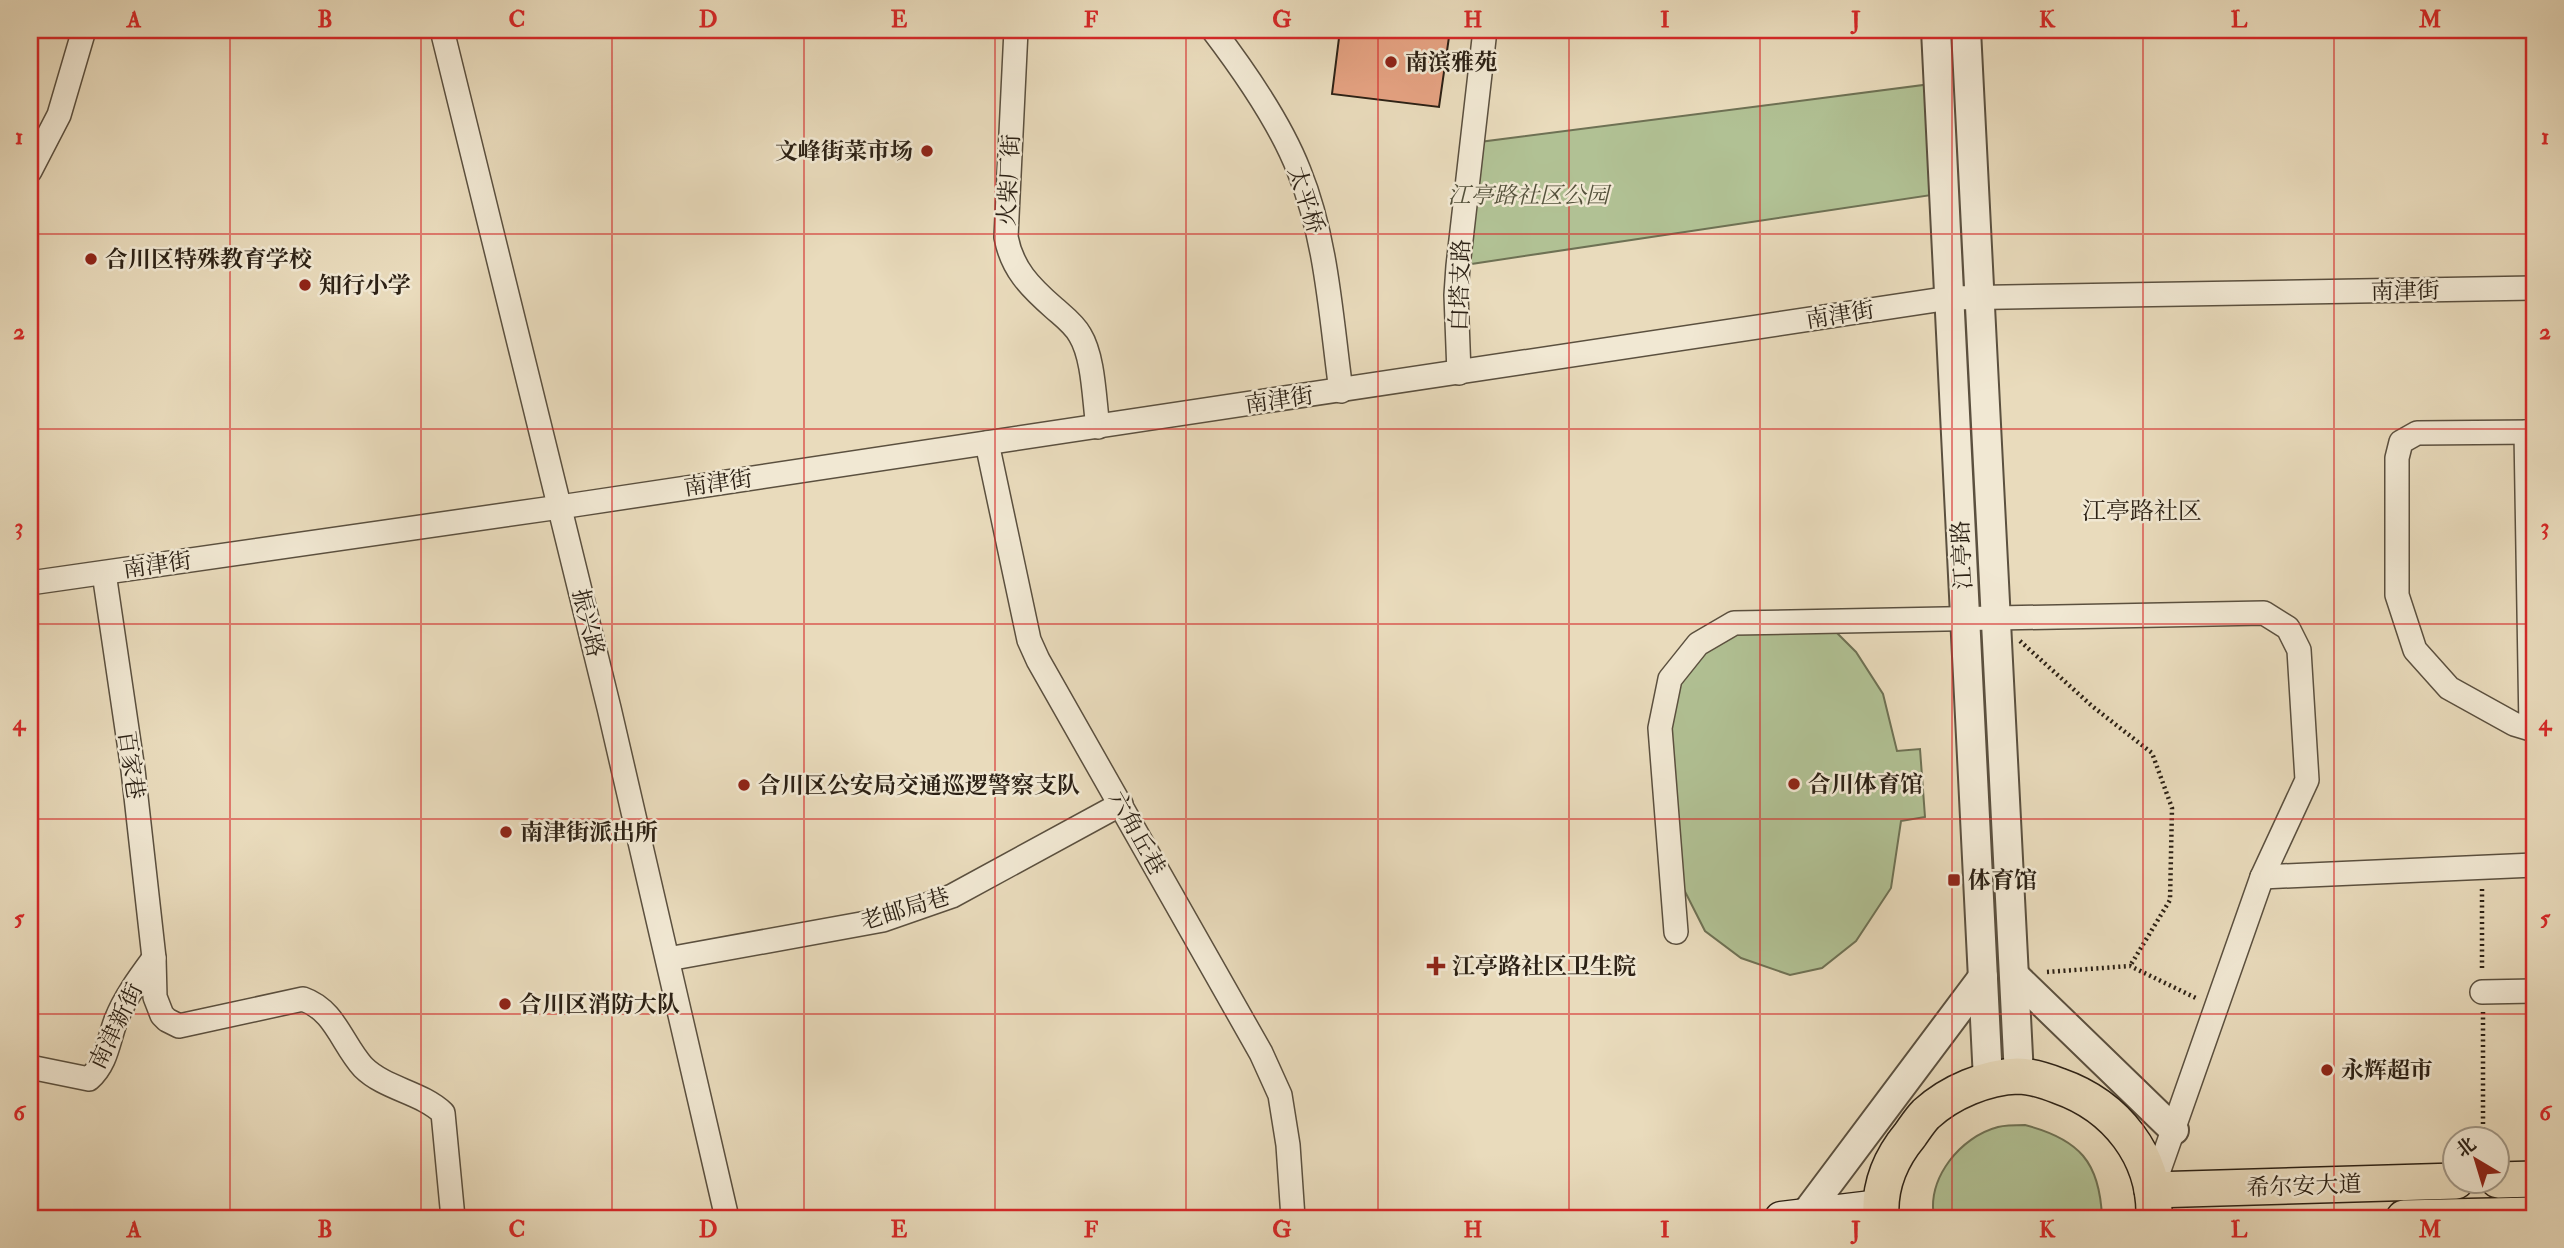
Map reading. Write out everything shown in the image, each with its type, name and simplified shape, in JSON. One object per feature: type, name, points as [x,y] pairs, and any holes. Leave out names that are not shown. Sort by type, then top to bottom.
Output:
[{"type":"main road","points":[[1792,1217],[1880,1212],[1884,1181],[1900,1147],[1926,1114],[1962,1090],[2004,1078],[2044,1081],[2082,1094],[2115,1118],[2139,1152],[2153,1204]]},
{"type":"main road","points":[[2512,1180],[2534,1179]]},
{"type":"main road","name":"希尔安大道","points":[[2153,1204],[2442,1182]]},
{"type":"main road","points":[[2404,1218],[2534,1214]]},
{"type":"street","points":[[30,172],[59,115],[84,30]]},
{"type":"street","name":"振兴路","points":[[442,30],[560,507],[727,1218]]},
{"type":"street","name":"火柴厂街","points":[[1016,30],[1006,237],[1009,254],[1026,282],[1073,325],[1082,337],[1087,352],[1098,427]]},
{"type":"street","name":"太平桥","points":[[1213,30],[1279,130],[1299,172],[1319,236],[1341,390]]},
{"type":"street","name":"白塔支路","points":[[1459,373],[1456,295],[1458,266],[1485,30]]},
{"type":"street","name":"江亭路","points":[[1936,30],[1983,977],[2004,1078]]},
{"type":"street","name":"江亭路","points":[[1966,30],[2014,975],[2004,1078]]},
{"type":"street","name":"南津街","points":[[30,583],[560,507],[1950,298],[2534,288]]},
{"type":"street","points":[[2530,432],[2533,729],[2514,724],[2449,688],[2415,650],[2397,595],[2397,458],[2401,442],[2417,433],[2530,432]]},
{"type":"street","name":"六角丘巷","points":[[987,443],[1029,640],[1261,1053],[1280,1095],[1288,1145],[1293,1218]]},
{"type":"street","name":"百家巷","points":[[104,573],[133,770],[154,958],[155,997],[167,1020],[179,1026],[303,999],[314,1003],[328,1015],[364,1067],[376,1077],[434,1105],[443,1113],[453,1218]]},
{"type":"street","points":[[1676,932],[1661,728],[1670,679],[1698,644],[1734,623],[1966,621],[2264,613],[2288,628],[2299,650],[2306,780],[2262,877],[2174,1130],[2153,1204]]},
{"type":"street","name":"老邮局巷","points":[[668,959],[883,920],[952,897],[1121,804]]},
{"type":"street","points":[[2262,877],[2534,865]]},
{"type":"street","name":"南津新街","points":[[30,1067],[77,1079],[89,1079],[102,1063],[116,1019],[154,958]]},
{"type":"street","points":[[2014,975],[2174,1130]]},
{"type":"street","points":[[1792,1217],[1983,977]]},
{"type":"street","points":[[2482,992],[2534,991]]},
{"type":"path","points":[[1996,620],[2092,706],[2152,753],[2172,808],[2170,900],[2130,965]]},
{"type":"path","points":[[2014,975],[2130,965],[2217,1009]]},
{"type":"green space","name":"江亭路社区公园","points":[[1939,83],[1945,193],[1458,266],[1472,143]]},
{"type":"green space","name":"合川体育馆","points":[[1826,622],[1856,652],[1883,694],[1897,751],[1920,749],[1925,817],[1901,821],[1891,888],[1856,941],[1822,968],[1790,975],[1741,958],[1705,931],[1672,866],[1660,728],[1698,644],[1734,623]]},
{"type":"green space","points":[[2025,1125],[2060,1138],[2083,1156],[2097,1182],[2102,1218],[1934,1218],[1933,1203],[1941,1174],[1959,1150],[1984,1132],[2001,1126]]},
{"type":"building","name":"南滨雅苑","points":[[1340,30],[1450,30],[1439,107],[1332,94]]},
{"type":"place","name":"南滨雅苑","points":[[1391,62]]},
{"type":"place","name":"文峰街菜市场","points":[[927,151]]},
{"type":"place","name":"合川区特殊教育学校","points":[[91,259]]},
{"type":"place","name":"知行小学","points":[[305,285]]},
{"type":"place","name":"合川体育馆","points":[[1794,784]]},
{"type":"place","name":"合川区公安局交通巡逻警察支队","points":[[744,785]]},
{"type":"place","name":"南津街派出所","points":[[506,832]]},
{"type":"place","name":"体育馆","points":[[1954,880]]},
{"type":"place","name":"江亭路社区卫生院","points":[[1436,966]]},
{"type":"place","name":"合川区消防大队","points":[[505,1004]]},
{"type":"place","name":"永辉超市","points":[[2327,1070]]},
{"type":"district","name":"江亭路社区","points":[[2142,511]]}]
